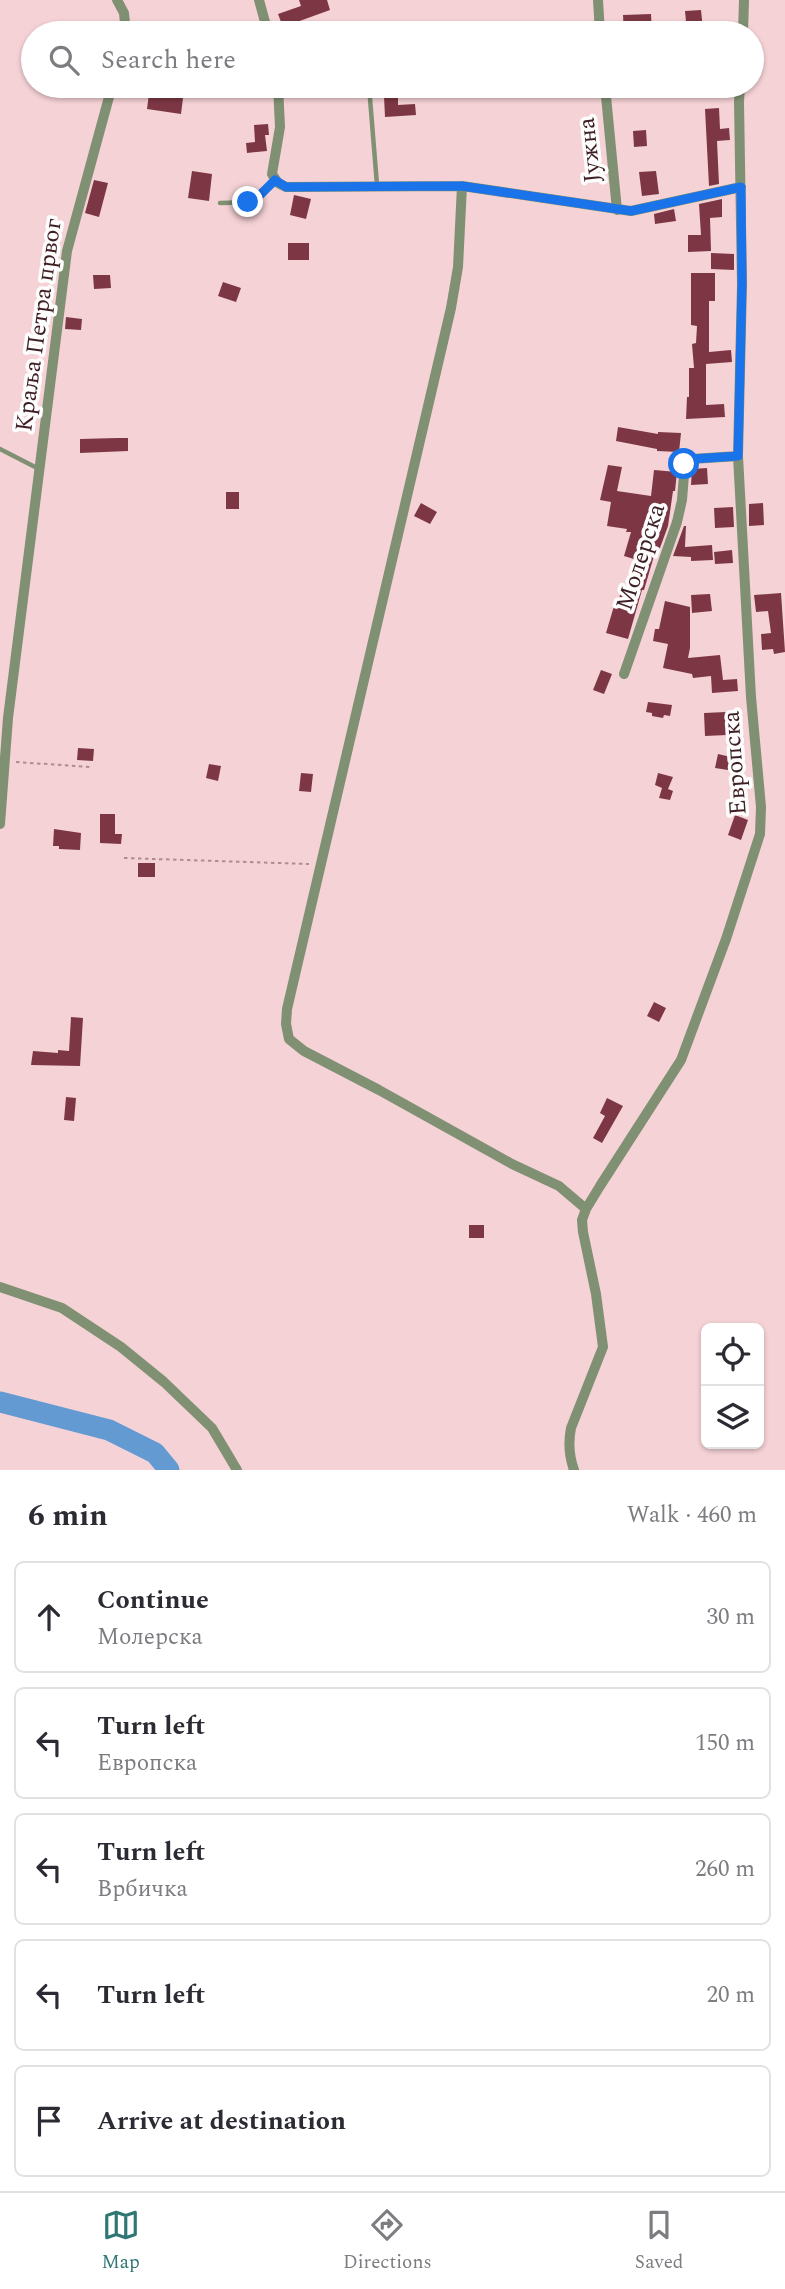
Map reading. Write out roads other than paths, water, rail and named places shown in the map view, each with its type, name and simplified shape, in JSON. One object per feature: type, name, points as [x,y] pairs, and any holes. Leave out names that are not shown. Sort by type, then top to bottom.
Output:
[{"type":"street","points":[[117,0],[125,21]]},
{"type":"street","points":[[259,0],[265,21]]},
{"type":"street","points":[[598,0],[599,21]]},
{"type":"street","points":[[743,21],[744,0]]},
{"type":"street","name":"Краља Петра првог","points":[[0,824],[8,718],[66,251],[108,98]]},
{"type":"street","points":[[279,98],[280,127],[272,174],[275,180],[286,187],[462,186],[617,210],[642,210],[741,187]]},
{"type":"street","name":"Јужна","points":[[606,98],[617,210]]},
{"type":"street","name":"Европска","points":[[586,1209],[681,1060],[726,939],[760,834],[761,807],[751,696],[738,456],[742,284],[740,98]]},
{"type":"street","points":[[462,186],[458,267],[451,308],[320,864],[287,1009],[286,1024],[289,1039],[304,1051],[512,1164],[559,1186],[586,1209],[582,1220],[583,1232],[596,1294],[603,1347],[568,1439],[574,1470]]},
{"type":"street","name":"Молерска","points":[[624,674],[677,522],[685,462],[692,459],[738,456]]},
{"type":"street","points":[[0,1287],[62,1308],[121,1347],[164,1382],[212,1428],[237,1470]]},
{"type":"lane","points":[[370,98],[377,185]]},
{"type":"lane","points":[[220,203],[256,199],[275,180]]},
{"type":"lane","points":[[0,449],[40,469]]},
{"type":"waterway","points":[[0,1402],[109,1430],[155,1453],[169,1470]]}]
